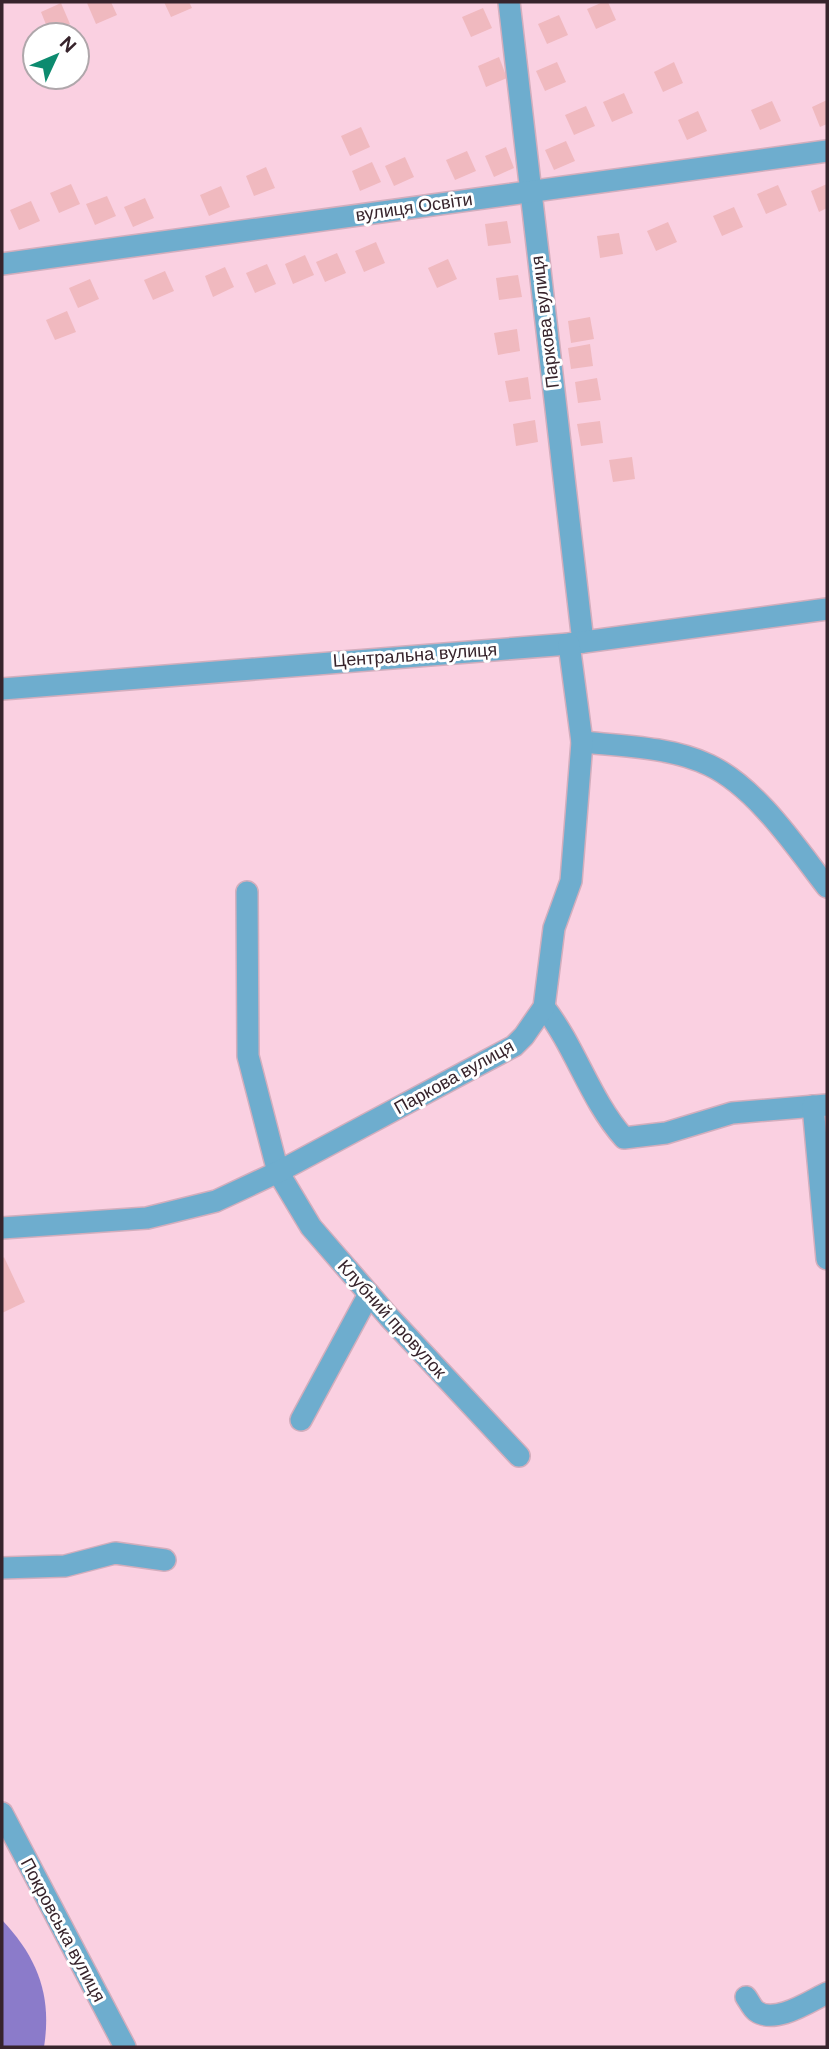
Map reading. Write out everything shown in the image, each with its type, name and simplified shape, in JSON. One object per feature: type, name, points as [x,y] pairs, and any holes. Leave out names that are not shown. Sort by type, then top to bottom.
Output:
[{"type":"street","name":"Паркова вулиця","points":[[2,1228],[147,1218],[216,1200],[278,1172],[514,1046],[544,1007],[554,929],[571,881],[582,742],[576,643],[509,2]]},
{"type":"street","name":"вулиця Освіти","points":[[2,264],[827,151]]},
{"type":"street","name":"Центральна вулиця","points":[[2,689],[576,643],[827,609]]},
{"type":"street","points":[[582,742],[679,755],[709,765],[743,788],[790,839],[827,887]]},
{"type":"street","name":"Клубний провулок","points":[[247,892],[248,1056],[278,1172],[311,1227],[369,1294],[519,1456]]},
{"type":"street","points":[[544,1007],[565,1034],[609,1121],[624,1138],[666,1133],[732,1113],[824,1105],[827,1259]]},
{"type":"street","points":[[301,1420],[369,1294]]},
{"type":"street","points":[[2,1569],[65,1566],[115,1553],[165,1560]]},
{"type":"street","name":"Покровська вулиця","points":[[2,1813],[125,2047]]},
{"type":"street","points":[[746,1997],[757,2011],[767,2016],[778,2015],[827,1993]]},
{"type":"shaded area","points":[[2,1920],[25,1949],[40,1979],[46,2011],[44,2047],[2,2047]]},
{"type":"building","points":[[111,2],[117,15],[96,24],[87,3]]},
{"type":"building","points":[[164,2],[189,2],[192,8],[171,17]]},
{"type":"building","points":[[608,2],[616,20],[596,29],[587,9]]},
{"type":"building","points":[[61,3],[69,21],[45,21],[41,12]]},
{"type":"building","points":[[483,8],[492,28],[471,37],[462,17]]},
{"type":"building","points":[[559,15],[568,35],[547,44],[538,24]]},
{"type":"building","points":[[499,57],[507,78],[486,87],[478,66]]},
{"type":"building","points":[[557,62],[566,82],[545,91],[536,71]]},
{"type":"building","points":[[674,62],[683,83],[663,92],[654,72]]},
{"type":"building","points":[[624,93],[633,113],[612,122],[603,102]]},
{"type":"building","points":[[827,100],[827,124],[820,127],[812,107]]},
{"type":"building","points":[[772,101],[781,121],[760,130],[751,110]]},
{"type":"building","points":[[586,106],[595,126],[574,135],[565,115]]},
{"type":"building","points":[[698,111],[707,131],[687,140],[678,120]]},
{"type":"building","points":[[361,127],[370,147],[350,156],[341,136]]},
{"type":"building","points":[[566,141],[575,161],[554,170],[545,150]]},
{"type":"building","points":[[506,147],[514,168],[494,177],[485,156]]},
{"type":"building","points":[[467,151],[476,171],[455,180],[446,160]]},
{"type":"building","points":[[405,157],[414,177],[394,186],[385,166]]},
{"type":"building","points":[[372,162],[381,182],[360,191],[352,171]]},
{"type":"building","points":[[266,167],[275,188],[254,196],[246,176]]},
{"type":"building","points":[[71,184],[80,204],[59,213],[50,193]]},
{"type":"building","points":[[827,184],[827,208],[819,212],[811,191]]},
{"type":"building","points":[[778,185],[787,205],[766,214],[757,194]]},
{"type":"building","points":[[221,186],[230,207],[209,216],[200,195]]},
{"type":"building","points":[[107,196],[116,216],[95,225],[86,204]]},
{"type":"building","points":[[145,198],[154,218],[133,227],[124,207]]},
{"type":"building","points":[[31,201],[40,221],[19,230],[10,210]]},
{"type":"building","points":[[734,207],[743,227],[722,236],[713,216]]},
{"type":"building","points":[[507,221],[511,243],[488,246],[485,224]]},
{"type":"building","points":[[668,222],[677,242],[656,251],[647,231]]},
{"type":"building","points":[[619,233],[623,254],[600,258],[597,236]]},
{"type":"building","points":[[376,242],[385,263],[364,272],[355,251]]},
{"type":"building","points":[[337,253],[346,273],[325,282],[316,262]]},
{"type":"building","points":[[305,255],[314,275],[293,284],[285,264]]},
{"type":"building","points":[[448,259],[457,279],[437,288],[428,268]]},
{"type":"building","points":[[267,264],[276,284],[255,293],[246,273]]},
{"type":"building","points":[[225,267],[234,287],[213,297],[205,276]]},
{"type":"building","points":[[165,271],[174,291],[153,300],[144,280]]},
{"type":"building","points":[[518,275],[522,297],[499,300],[496,278]]},
{"type":"building","points":[[90,279],[99,299],[78,308],[69,288]]},
{"type":"building","points":[[67,311],[76,332],[55,340],[46,320]]},
{"type":"building","points":[[590,317],[594,339],[571,343],[568,321]]},
{"type":"building","points":[[517,329],[520,351],[498,355],[494,333]]},
{"type":"building","points":[[590,344],[593,366],[571,369],[568,348]]},
{"type":"building","points":[[528,377],[531,399],[509,402],[505,381]]},
{"type":"building","points":[[597,378],[601,400],[578,403],[575,382]]},
{"type":"building","points":[[535,420],[538,442],[516,446],[513,424]]},
{"type":"building","points":[[600,421],[603,443],[581,446],[577,424]]},
{"type":"building","points":[[632,457],[635,479],[613,482],[609,460]]},
{"type":"building","points":[[4,1257],[25,1302],[2,1313],[2,1259]]}]
